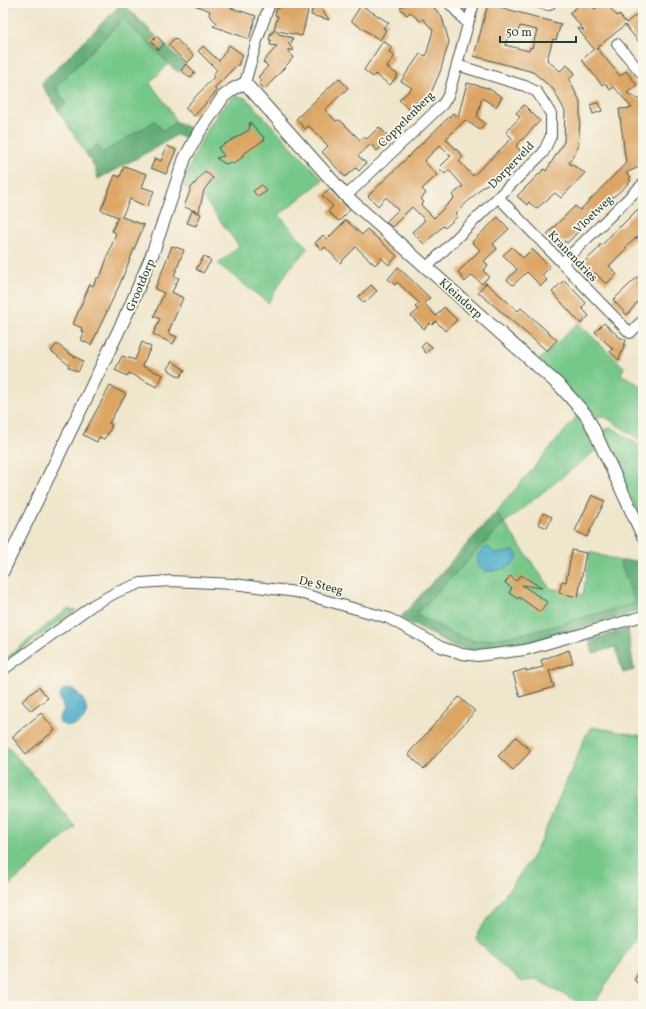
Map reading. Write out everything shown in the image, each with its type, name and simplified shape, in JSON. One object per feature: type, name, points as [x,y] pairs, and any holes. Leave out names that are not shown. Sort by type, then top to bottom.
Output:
[{"type":"street","points":[[245,83],[270,3]]},
{"type":"street","points":[[449,3],[468,24]]},
{"type":"street","name":"Coppelenberg","points":[[346,196],[443,104],[449,94],[474,3]]},
{"type":"street","points":[[540,3],[548,5],[551,3]]},
{"type":"street","points":[[617,44],[643,75]]},
{"type":"street","name":"Dorperveld","points":[[426,268],[543,153],[551,136],[551,114],[537,92],[457,65]]},
{"type":"street","name":"Kleindorp","points":[[245,83],[346,196],[561,387],[586,415],[643,536]]},
{"type":"street","name":"Grootdorp","points":[[3,571],[130,307],[152,255],[185,158],[199,132],[223,97],[233,89],[245,83]]},
{"type":"street","name":"Vloetweg","points":[[562,263],[643,184]]},
{"type":"street","name":"Kranendries","points":[[498,197],[630,333],[643,320]]},
{"type":"street","name":"De Steeg","points":[[3,670],[92,605],[116,592],[141,583],[170,581],[234,584],[296,592],[388,618],[441,647],[462,654],[478,656],[525,650],[643,616]]},
{"type":"green space","points":[[122,3],[187,66],[182,72],[176,71],[123,19],[56,87],[66,104],[58,110],[41,84]]},
{"type":"green space","points":[[454,3],[470,3],[465,14]]},
{"type":"green space","points":[[123,19],[169,63],[150,83],[169,108],[176,122],[163,131],[155,121],[102,153],[97,145],[86,153],[58,110],[66,104],[56,87]]},
{"type":"green space","points":[[236,96],[246,98],[323,180],[279,215],[308,248],[289,269],[268,303],[218,264],[239,246],[201,195],[183,187],[191,164],[211,124],[227,103]]},
{"type":"green space","points":[[155,121],[163,131],[176,122],[192,129],[187,138],[176,135],[161,145],[98,179],[95,168],[86,153],[97,145],[102,153]]},
{"type":"green space","points":[[578,323],[624,367],[621,374],[643,387],[643,442],[604,416],[597,417],[590,413],[539,360]]},
{"type":"green space","points":[[578,415],[595,451],[504,523],[496,512]]},
{"type":"green space","points":[[611,427],[643,448],[643,524],[603,436],[603,431]]},
{"type":"green space","points":[[496,512],[504,523],[416,614],[457,636],[474,641],[502,638],[547,628],[635,603],[620,561],[643,560],[643,610],[527,643],[491,651],[456,647],[400,618]]},
{"type":"green space","points":[[504,523],[550,588],[583,595],[590,552],[620,561],[636,603],[547,628],[502,638],[474,641],[457,636],[416,614]],"holes":[[[490,548],[493,553],[500,554],[510,566],[494,571],[484,571]]]},
{"type":"green space","points":[[67,609],[76,610],[3,663],[3,661]]},
{"type":"green space","points":[[628,629],[634,670],[623,673],[615,647],[593,653],[589,640]]},
{"type":"green space","points":[[592,727],[643,736],[643,926],[593,1006],[585,1006],[536,979],[522,982],[501,965],[477,940],[478,932],[533,856],[586,735]]},
{"type":"green space","points":[[3,742],[31,772],[75,827],[3,891]]},
{"type":"water","points":[[488,547],[496,554],[514,551],[517,554],[517,559],[507,567],[498,570],[484,571],[478,565],[477,558],[481,551]]},
{"type":"water","points":[[71,688],[80,696],[85,704],[86,712],[80,723],[67,726],[60,723],[59,717],[64,710],[59,696],[63,690]]},
{"type":"building","points":[[190,3],[216,3],[256,16],[249,39],[213,26],[217,23],[209,15],[210,11]]},
{"type":"building","points":[[403,3],[430,3],[442,17],[449,42],[440,72],[430,95],[412,113],[399,100],[412,88],[401,81],[420,54],[426,56],[433,30],[423,19],[420,21],[410,12],[407,15],[400,8],[404,5]]},
{"type":"building","points":[[582,3],[585,8],[591,4],[595,9],[602,3],[606,3],[617,16],[619,14],[626,23],[636,15],[639,18],[643,15],[643,47],[625,25],[597,48],[620,76],[626,71],[637,85],[627,93],[643,102],[643,165],[626,173],[631,177],[629,179],[631,181],[617,194],[604,203],[606,205],[592,219],[590,217],[584,226],[567,243],[565,241],[563,243],[561,241],[557,245],[547,234],[575,206],[580,210],[626,163],[619,109],[632,108],[614,87],[610,90],[605,83],[602,85],[582,60],[594,49],[577,28],[584,30],[569,13]]},
{"type":"building","points":[[281,4],[308,11],[302,36],[275,30],[279,34],[293,38],[291,44],[288,43],[294,51],[288,49],[288,51],[293,58],[265,89],[259,84],[262,80],[258,77],[268,66],[263,62],[277,46],[270,45],[271,40],[269,40],[271,32],[273,33],[278,16],[275,15],[277,8],[280,8]]},
{"type":"building","points":[[488,4],[561,24],[556,40],[553,39],[547,60],[560,71],[567,65],[575,73],[569,80],[580,101],[580,120],[578,147],[569,163],[585,173],[561,198],[555,193],[536,209],[529,202],[527,205],[517,196],[544,169],[546,171],[564,142],[565,111],[553,89],[533,72],[474,56]],"holes":[[[520,26],[537,30],[532,48],[530,47],[529,51],[505,45],[510,29],[518,31]]]},
{"type":"building","points":[[313,5],[321,8],[329,20],[311,15]]},
{"type":"building","points":[[361,5],[389,23],[383,28],[386,30],[380,40],[351,21]]},
{"type":"building","points":[[157,36],[164,44],[159,50],[151,42]]},
{"type":"building","points":[[175,38],[194,56],[187,63],[168,45]]},
{"type":"building","points":[[383,41],[392,47],[389,52],[395,56],[387,67],[398,75],[390,85],[375,74],[373,77],[364,70]]},
{"type":"building","points":[[229,45],[243,55],[239,65],[237,65],[214,88],[217,91],[194,116],[185,108],[214,77],[212,75],[217,70],[198,51],[203,46],[219,61]]},
{"type":"building","points":[[186,64],[195,72],[190,78],[181,70]]},
{"type":"building","points":[[339,78],[348,88],[325,110],[336,121],[341,121],[360,140],[364,137],[367,139],[379,127],[389,137],[389,140],[377,151],[371,144],[358,156],[366,163],[359,171],[356,168],[345,177],[322,152],[328,146],[309,126],[305,129],[296,119]]},
{"type":"building","points":[[467,83],[488,88],[502,97],[496,107],[482,98],[477,117],[485,123],[480,130],[465,120],[446,139],[463,156],[459,161],[473,176],[512,138],[506,132],[520,117],[516,113],[524,105],[540,121],[516,146],[522,153],[500,172],[502,173],[490,184],[489,183],[484,186],[455,214],[458,216],[445,228],[443,226],[424,244],[412,232],[425,220],[412,207],[392,227],[386,222],[398,210],[386,197],[378,206],[368,196],[453,113],[458,117]],"holes":[[[440,145],[451,156],[439,168],[445,174],[449,170],[463,186],[452,195],[454,198],[434,218],[421,205],[424,202],[421,199],[426,193],[422,189],[437,175],[424,161]]]},
{"type":"building","points":[[599,102],[602,111],[593,114],[590,105]]},
{"type":"building","points":[[250,122],[265,139],[242,155],[243,157],[233,164],[232,162],[225,164],[216,158],[224,156],[218,148],[249,130]]},
{"type":"building","points":[[167,146],[176,150],[166,174],[151,168],[155,158],[161,161]]},
{"type":"building","points":[[124,166],[147,174],[142,187],[154,191],[147,207],[130,199],[122,217],[144,225],[119,286],[91,345],[81,340],[84,332],[81,331],[82,328],[73,324],[90,284],[93,286],[97,278],[101,275],[116,233],[112,231],[118,217],[101,210],[115,175],[120,177]]},
{"type":"building","points":[[205,171],[213,178],[204,190],[199,212],[184,207],[191,188]]},
{"type":"building","points":[[262,185],[267,191],[258,197],[253,191]]},
{"type":"building","points":[[330,189],[350,210],[339,221],[328,212],[333,206],[322,196]]},
{"type":"building","points":[[637,210],[643,217],[643,243],[637,237],[625,248],[626,249],[609,266],[617,274],[606,284],[595,273],[591,277],[580,266],[599,248],[599,245],[602,245],[619,226],[620,227]]},
{"type":"building","points":[[192,211],[201,214],[196,226],[187,223]]},
{"type":"building","points":[[498,217],[509,229],[493,244],[497,249],[484,261],[488,265],[483,271],[489,276],[482,284],[472,275],[465,282],[458,272],[480,250],[472,242]]},
{"type":"building","points":[[346,220],[362,235],[367,229],[397,256],[389,265],[381,258],[375,265],[356,247],[340,263],[325,247],[322,250],[315,243],[323,235],[327,239]]},
{"type":"building","points":[[172,246],[184,250],[174,276],[179,278],[172,292],[183,298],[168,333],[177,337],[173,344],[153,334],[160,319],[154,316],[164,293],[155,289]]},
{"type":"building","points":[[512,247],[523,258],[531,250],[533,250],[550,267],[542,275],[547,280],[541,286],[527,272],[513,285],[507,280],[517,269],[503,255]]},
{"type":"building","points":[[204,256],[211,261],[203,273],[196,269]]},
{"type":"building","points":[[398,267],[430,298],[424,303],[436,316],[444,307],[457,320],[445,331],[436,321],[432,325],[430,323],[424,329],[411,316],[418,310],[415,307],[419,303],[397,282],[395,285],[388,279]]},
{"type":"building","points":[[643,272],[643,295],[627,315],[613,300]]},
{"type":"building","points":[[564,280],[586,303],[582,308],[589,316],[581,324],[552,292]]},
{"type":"building","points":[[486,283],[518,311],[521,308],[557,340],[547,351],[478,292]]},
{"type":"building","points":[[371,285],[377,291],[364,303],[358,297]]},
{"type":"building","points":[[604,323],[619,337],[626,340],[619,360],[610,352],[613,349],[595,332]]},
{"type":"building","points":[[142,342],[151,347],[142,366],[163,375],[157,387],[129,373],[127,376],[115,370],[122,356],[135,360]]},
{"type":"building","points":[[426,342],[432,347],[426,353],[421,347]]},
{"type":"building","points":[[57,344],[70,354],[83,361],[78,372],[68,367],[69,365],[51,351]]},
{"type":"building","points":[[172,361],[185,370],[180,377],[167,369]]},
{"type":"building","points":[[110,386],[126,394],[109,423],[112,425],[109,432],[104,439],[99,437],[97,442],[83,435]]},
{"type":"building","points":[[592,495],[605,501],[587,537],[575,531]]},
{"type":"building","points":[[543,513],[552,517],[547,528],[538,524]]},
{"type":"building","points":[[572,550],[586,553],[578,597],[559,593],[562,581],[566,582]]},
{"type":"building","points":[[521,575],[542,588],[522,585],[547,602],[540,612],[519,597],[518,599],[509,593],[512,588],[505,583],[510,576],[516,581]]},
{"type":"building","points":[[569,650],[573,663],[549,671],[554,687],[520,697],[513,673],[526,669],[526,671],[543,667],[541,660]]},
{"type":"building","points":[[39,687],[48,698],[31,711],[22,701]]},
{"type":"building","points":[[459,697],[475,711],[424,769],[408,754]]},
{"type":"building","points":[[41,713],[55,730],[26,754],[12,737]]},
{"type":"building","points":[[516,737],[531,751],[513,770],[498,756]]},
{"type":"building","points":[[643,966],[643,986],[634,980]]}]
